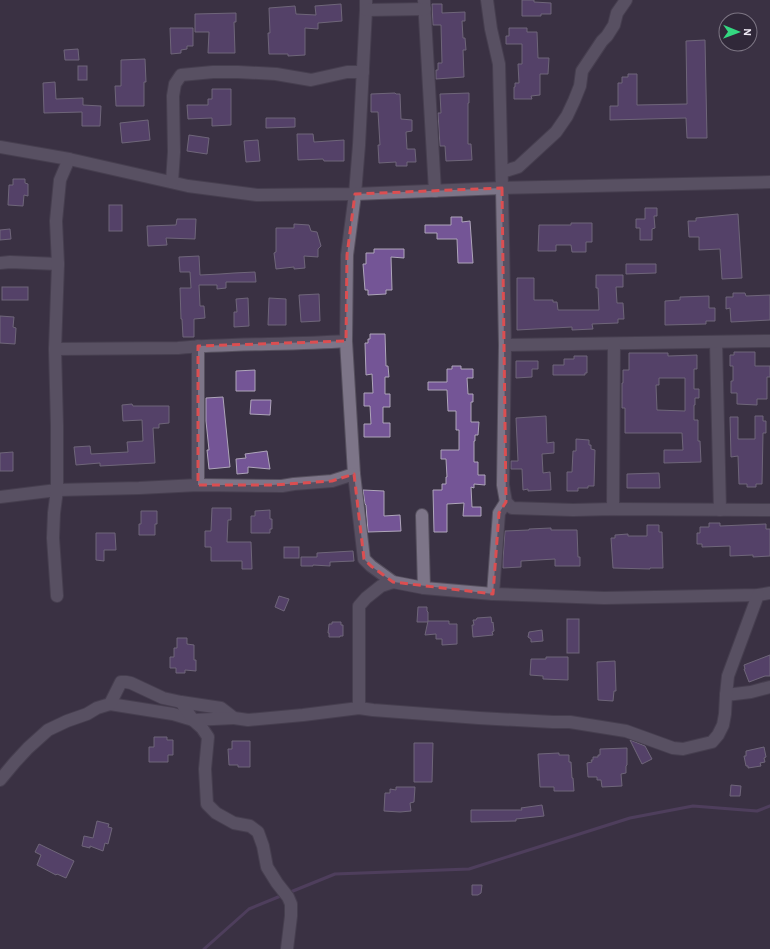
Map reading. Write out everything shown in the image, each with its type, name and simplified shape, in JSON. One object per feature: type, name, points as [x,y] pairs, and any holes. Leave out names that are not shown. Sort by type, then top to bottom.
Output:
[{"type":"street","points":[[487,0],[491,30],[499,64],[505,345],[503,485],[506,502],[512,508],[573,510],[770,510]]},
{"type":"street","points":[[502,172],[518,167],[556,132],[567,116],[580,86],[582,71],[607,36],[614,24],[617,14],[626,0]]},
{"type":"street","points":[[435,191],[425,4],[366,5],[359,145],[347,255],[346,341],[354,474],[364,559],[393,582],[424,588],[492,594],[604,598],[758,595],[770,593]]},
{"type":"street","points":[[172,182],[174,152],[173,96],[175,84],[181,75],[213,72],[238,72],[276,74],[311,80],[347,72],[363,72]]},
{"type":"street","points":[[0,147],[69,160],[188,186],[256,195],[354,194],[502,188],[770,182]]},
{"type":"street","points":[[58,596],[53,538],[57,490],[55,349],[58,264],[56,221],[60,180],[69,160]]},
{"type":"street","points":[[0,263],[58,264]]},
{"type":"street","points":[[55,349],[178,348],[346,341]]},
{"type":"street","points":[[505,345],[770,341]]},
{"type":"street","points":[[716,342],[720,510]]},
{"type":"street","points":[[613,509],[614,344]]},
{"type":"street","points":[[198,346],[198,485]]},
{"type":"street","points":[[0,497],[57,490],[198,485],[282,486],[332,481],[354,474]]},
{"type":"street","points":[[492,594],[499,513],[506,502]]},
{"type":"street","points":[[422,515],[424,588]]},
{"type":"street","points":[[359,708],[359,606],[366,598],[381,586],[393,582]]},
{"type":"street","points":[[0,780],[15,762],[48,730],[87,714],[97,708],[110,704],[173,714],[193,720],[234,718],[248,720],[359,708],[479,718],[570,722],[626,731],[673,748],[683,749],[712,742],[718,735],[723,725],[728,676],[758,595]]},
{"type":"street","points":[[110,704],[121,682],[126,682],[163,698],[221,708],[234,718]]},
{"type":"street","points":[[726,695],[751,692],[770,687]]},
{"type":"street","points":[[181,702],[193,720],[202,728],[208,737],[205,768],[208,804],[216,813],[234,823],[250,826],[258,832],[263,846],[267,867],[276,883],[288,897],[291,904],[291,916],[287,949]]},
{"type":"highlighted area","points":[[502,188],[506,502],[499,513],[493,594],[393,582],[371,566],[364,559],[354,474],[332,481],[272,485],[198,485],[198,346],[346,341],[347,255],[355,194]]},
{"type":"building","points":[[522,0],[534,0],[534,2],[551,3],[551,14],[541,14],[541,16],[522,16]]},
{"type":"building","points":[[341,4],[342,21],[318,23],[318,29],[305,28],[305,55],[288,56],[288,54],[269,54],[269,8],[295,6],[296,14],[316,15],[315,6]]},
{"type":"building","points":[[432,4],[442,4],[442,13],[465,12],[465,21],[462,21],[463,38],[465,38],[466,50],[463,50],[464,77],[436,79],[438,63],[442,63],[441,25],[433,25]]},
{"type":"building","points":[[236,13],[236,22],[234,22],[235,53],[208,53],[209,32],[195,32],[195,14]]},
{"type":"building","points":[[170,28],[193,28],[193,46],[187,46],[187,49],[181,50],[181,53],[171,54]]},
{"type":"building","points":[[509,28],[527,28],[527,32],[537,32],[538,58],[549,58],[548,74],[540,74],[540,95],[531,96],[532,99],[514,99],[515,83],[519,83],[518,64],[522,64],[522,44],[506,44],[506,36],[509,36]]},
{"type":"building","points":[[705,40],[707,138],[687,138],[686,118],[610,120],[610,106],[618,106],[618,83],[622,83],[622,77],[628,77],[628,74],[637,74],[637,105],[687,104],[686,41]]},
{"type":"building","points":[[78,49],[79,60],[65,60],[64,50]]},
{"type":"building","points":[[145,59],[146,82],[144,82],[144,106],[116,106],[115,86],[121,86],[121,60]]},
{"type":"building","points":[[78,66],[87,66],[87,80],[78,80]]},
{"type":"building","points":[[55,82],[56,99],[83,98],[83,105],[101,106],[100,126],[82,126],[82,112],[44,113],[43,83]]},
{"type":"building","points":[[212,89],[231,89],[231,125],[212,126],[212,118],[188,119],[187,105],[208,105],[208,99],[212,99]]},
{"type":"building","points":[[469,93],[468,144],[471,144],[472,160],[446,161],[445,146],[440,146],[438,113],[441,113],[440,94]]},
{"type":"building","points":[[371,94],[400,94],[401,119],[412,120],[412,131],[406,132],[407,149],[415,149],[416,162],[407,162],[407,166],[396,166],[396,162],[379,163],[378,145],[380,145],[378,112],[371,112]]},
{"type":"building","points":[[266,118],[295,118],[295,127],[266,128]]},
{"type":"building","points":[[148,120],[150,140],[122,143],[120,123]]},
{"type":"building","points":[[297,134],[313,134],[314,142],[344,140],[344,161],[324,161],[323,159],[298,160]]},
{"type":"building","points":[[189,135],[209,138],[207,154],[187,151]]},
{"type":"building","points":[[258,140],[260,161],[246,162],[244,141]]},
{"type":"building","points":[[13,179],[25,179],[25,183],[28,184],[28,196],[24,195],[23,206],[8,205],[9,185],[13,185]]},
{"type":"building","points":[[109,205],[122,205],[122,231],[109,231]]},
{"type":"building","points":[[645,208],[657,208],[657,216],[654,216],[655,228],[652,229],[652,240],[640,240],[640,228],[636,228],[636,219],[645,219]]},
{"type":"building","points":[[738,214],[742,278],[722,279],[720,249],[699,250],[699,237],[689,237],[688,221],[696,221],[696,218]]},
{"type":"building","points":[[451,217],[462,217],[462,222],[470,221],[473,263],[458,263],[457,239],[437,239],[437,233],[425,233],[425,225],[451,225]]},
{"type":"building","points":[[177,219],[196,219],[195,239],[166,238],[167,245],[148,246],[147,226],[176,225]]},
{"type":"building","points":[[571,223],[592,223],[592,242],[586,242],[586,252],[572,252],[571,245],[556,245],[556,251],[538,251],[539,225],[571,225]]},
{"type":"building","points":[[294,224],[309,225],[311,231],[317,232],[321,246],[318,249],[318,257],[304,256],[305,268],[294,269],[294,267],[276,269],[274,253],[276,252],[276,228],[294,228]]},
{"type":"building","points":[[10,229],[11,239],[0,240],[0,230]]},
{"type":"building","points":[[374,249],[404,249],[404,258],[391,257],[392,290],[386,290],[386,294],[368,295],[368,290],[365,290],[363,264],[366,264],[366,253],[374,253]]},
{"type":"building","points":[[199,256],[200,275],[255,272],[256,282],[226,282],[226,288],[217,289],[217,285],[199,285],[200,306],[204,306],[205,318],[194,319],[194,337],[183,337],[180,288],[191,288],[190,272],[180,272],[179,257]]},
{"type":"building","points":[[626,264],[656,264],[656,273],[626,274]]},
{"type":"building","points":[[596,275],[623,275],[623,287],[616,287],[617,303],[623,303],[624,319],[618,319],[618,323],[592,324],[593,329],[572,330],[572,327],[517,330],[517,278],[534,278],[534,300],[553,300],[553,302],[557,302],[558,310],[599,310]]},
{"type":"building","points":[[2,287],[28,287],[28,300],[2,300]]},
{"type":"building","points":[[733,293],[745,293],[746,296],[770,295],[770,320],[731,322],[730,308],[726,309],[726,297],[733,297]]},
{"type":"building","points":[[319,294],[320,321],[301,322],[299,295]]},
{"type":"building","points":[[709,296],[709,308],[715,308],[715,321],[706,321],[706,324],[665,325],[665,301],[680,300],[680,297]]},
{"type":"building","points":[[248,298],[249,326],[234,327],[234,312],[237,312],[236,299]]},
{"type":"building","points":[[269,298],[286,299],[286,325],[268,325]]},
{"type":"building","points":[[0,316],[14,317],[13,327],[16,328],[15,344],[0,343]]},
{"type":"building","points":[[370,334],[385,334],[386,366],[388,366],[389,377],[385,377],[385,394],[390,394],[390,407],[383,407],[383,423],[390,423],[390,437],[364,437],[364,424],[371,424],[370,406],[364,406],[364,393],[373,393],[372,374],[366,375],[365,343],[368,343]]},
{"type":"building","points":[[734,352],[755,352],[755,366],[770,366],[770,377],[767,377],[767,399],[757,399],[757,405],[737,404],[737,393],[731,393],[733,366],[730,366],[730,355],[734,355]]},
{"type":"building","points":[[629,353],[668,353],[668,356],[697,355],[697,369],[694,369],[694,389],[699,389],[699,398],[695,398],[694,420],[698,420],[698,441],[700,441],[701,462],[664,463],[664,450],[683,450],[682,433],[625,433],[625,408],[622,408],[622,383],[623,370],[629,370]],"holes":[[[659,378],[685,378],[685,411],[657,410],[656,385],[659,385]]]},
{"type":"building","points":[[574,356],[587,356],[587,373],[585,373],[585,375],[553,375],[553,365],[564,365],[564,359],[574,359]]},
{"type":"building","points":[[516,361],[538,361],[538,369],[532,369],[532,377],[516,378]]},
{"type":"building","points":[[452,366],[461,366],[461,369],[473,369],[473,378],[467,378],[468,394],[473,394],[473,402],[471,402],[471,422],[479,422],[478,435],[475,435],[474,441],[474,462],[478,462],[478,475],[485,475],[485,485],[474,484],[474,488],[471,487],[472,507],[481,507],[481,516],[463,516],[464,503],[447,504],[447,532],[434,532],[433,490],[442,490],[442,484],[446,484],[447,477],[446,459],[441,459],[441,450],[459,450],[459,430],[456,430],[456,411],[448,411],[447,390],[428,390],[428,382],[447,382],[447,369],[452,369]]},
{"type":"building","points":[[255,370],[255,391],[236,391],[236,371]]},
{"type":"building","points":[[223,397],[230,467],[209,469],[206,398]]},
{"type":"building","points":[[251,400],[271,400],[270,415],[250,414]]},
{"type":"building","points":[[132,404],[133,406],[169,406],[169,423],[159,424],[159,428],[153,428],[155,463],[100,466],[100,463],[76,465],[74,447],[90,446],[91,454],[128,452],[127,442],[143,441],[142,420],[123,421],[122,405]]},
{"type":"building","points":[[546,416],[547,443],[554,442],[554,453],[542,454],[543,473],[550,472],[551,490],[523,490],[522,469],[511,469],[511,461],[518,461],[516,418]]},
{"type":"building","points":[[755,416],[763,416],[763,421],[766,421],[766,433],[763,433],[762,484],[756,484],[756,487],[747,487],[747,484],[739,484],[738,456],[731,457],[730,417],[738,417],[738,439],[755,439]]},
{"type":"building","points":[[576,439],[589,440],[591,449],[595,450],[594,486],[588,486],[588,488],[578,488],[578,491],[567,491],[567,472],[572,472],[573,451],[576,451]]},
{"type":"building","points":[[267,451],[270,469],[248,467],[248,473],[237,474],[236,459],[246,458],[245,454]]},
{"type":"building","points":[[13,452],[13,471],[0,471],[0,453]]},
{"type":"building","points":[[659,473],[660,488],[627,488],[627,474]]},
{"type":"building","points":[[363,490],[384,491],[384,516],[400,515],[401,531],[368,532],[366,505]]},
{"type":"building","points":[[212,508],[231,508],[231,520],[228,520],[227,542],[251,542],[252,569],[242,569],[242,561],[211,561],[211,547],[205,547],[205,531],[211,531]]},
{"type":"building","points":[[270,510],[272,529],[270,529],[270,533],[251,533],[251,516],[255,516],[255,511]]},
{"type":"building","points":[[141,511],[157,511],[155,535],[139,535]]},
{"type":"building","points":[[709,523],[720,523],[720,526],[766,524],[766,529],[770,529],[770,556],[730,556],[730,546],[702,547],[702,544],[697,544],[697,533],[700,533],[700,527],[709,527]]},
{"type":"building","points":[[647,525],[659,525],[659,532],[662,532],[663,568],[613,568],[611,538],[615,538],[615,535],[628,534],[628,536],[647,536]]},
{"type":"building","points":[[551,528],[551,530],[577,530],[578,557],[580,557],[580,566],[555,566],[555,559],[521,561],[521,567],[503,568],[505,531]]},
{"type":"building","points":[[96,533],[115,533],[116,550],[104,550],[104,561],[96,560]]},
{"type":"building","points":[[284,547],[299,547],[299,558],[284,558]]},
{"type":"building","points":[[353,551],[354,561],[330,562],[330,566],[301,566],[301,557],[317,557],[317,553]]},
{"type":"building","points":[[279,596],[289,599],[284,611],[275,607]]},
{"type":"building","points":[[418,607],[427,607],[428,622],[417,622]]},
{"type":"building","points":[[491,617],[494,631],[492,632],[493,635],[473,637],[473,620],[476,620],[477,618]]},
{"type":"building","points":[[567,619],[579,619],[579,653],[567,653]]},
{"type":"building","points":[[428,621],[449,621],[449,624],[457,624],[457,644],[442,645],[442,639],[436,639],[436,634],[425,635]]},
{"type":"building","points":[[332,622],[341,622],[341,625],[343,625],[343,636],[329,637],[329,624],[332,624]]},
{"type":"building","points":[[542,630],[543,641],[531,642],[531,639],[528,637],[529,632]]},
{"type":"building","points":[[177,638],[187,638],[187,644],[194,645],[196,671],[185,670],[185,673],[176,673],[176,668],[170,668],[170,657],[174,657],[174,648],[177,648]]},
{"type":"building","points":[[770,655],[770,676],[765,676],[749,682],[744,665]]},
{"type":"building","points":[[546,657],[568,657],[568,680],[543,679],[543,676],[530,675],[531,659],[546,659]]},
{"type":"building","points":[[615,661],[616,691],[614,691],[613,701],[598,700],[597,662]]},
{"type":"building","points":[[154,737],[167,737],[167,740],[173,740],[173,755],[168,755],[168,762],[149,762],[149,747],[154,747]]},
{"type":"building","points":[[630,740],[645,746],[652,759],[642,764]]},
{"type":"building","points":[[232,741],[250,741],[250,767],[229,765],[228,749],[232,749]]},
{"type":"building","points":[[414,743],[433,743],[432,782],[414,782]]},
{"type":"building","points":[[764,747],[766,757],[764,758],[765,762],[760,763],[761,766],[748,768],[748,766],[746,766],[744,756],[746,756],[746,751]]},
{"type":"building","points":[[627,748],[626,773],[621,774],[622,786],[602,787],[601,780],[597,780],[597,777],[588,777],[587,763],[592,762],[591,760],[593,760],[593,757],[598,757],[598,755],[600,755],[600,749]]},
{"type":"building","points":[[559,753],[559,755],[569,755],[574,791],[554,791],[554,787],[540,787],[538,754]]},
{"type":"building","points":[[731,785],[741,786],[740,796],[730,796]]},
{"type":"building","points":[[396,787],[415,787],[414,802],[410,803],[411,811],[384,811],[385,793],[390,793],[390,789],[396,790]]},
{"type":"building","points":[[542,805],[544,816],[516,819],[516,821],[471,822],[471,810],[522,810],[521,808]]},
{"type":"building","points":[[97,821],[109,824],[108,827],[112,828],[108,844],[105,843],[103,851],[90,846],[90,848],[82,846],[84,836],[93,838]]},
{"type":"building","points":[[39,844],[74,861],[66,878],[57,874],[56,875],[37,865],[41,855],[35,852]]},
{"type":"building","points":[[472,885],[482,885],[481,893],[478,895],[472,895]]},
{"type":"waterway","points":[[288,893],[335,874],[469,869],[630,818],[693,806],[757,811],[770,806]]},
{"type":"waterway","points":[[204,949],[249,909],[283,895]]}]
